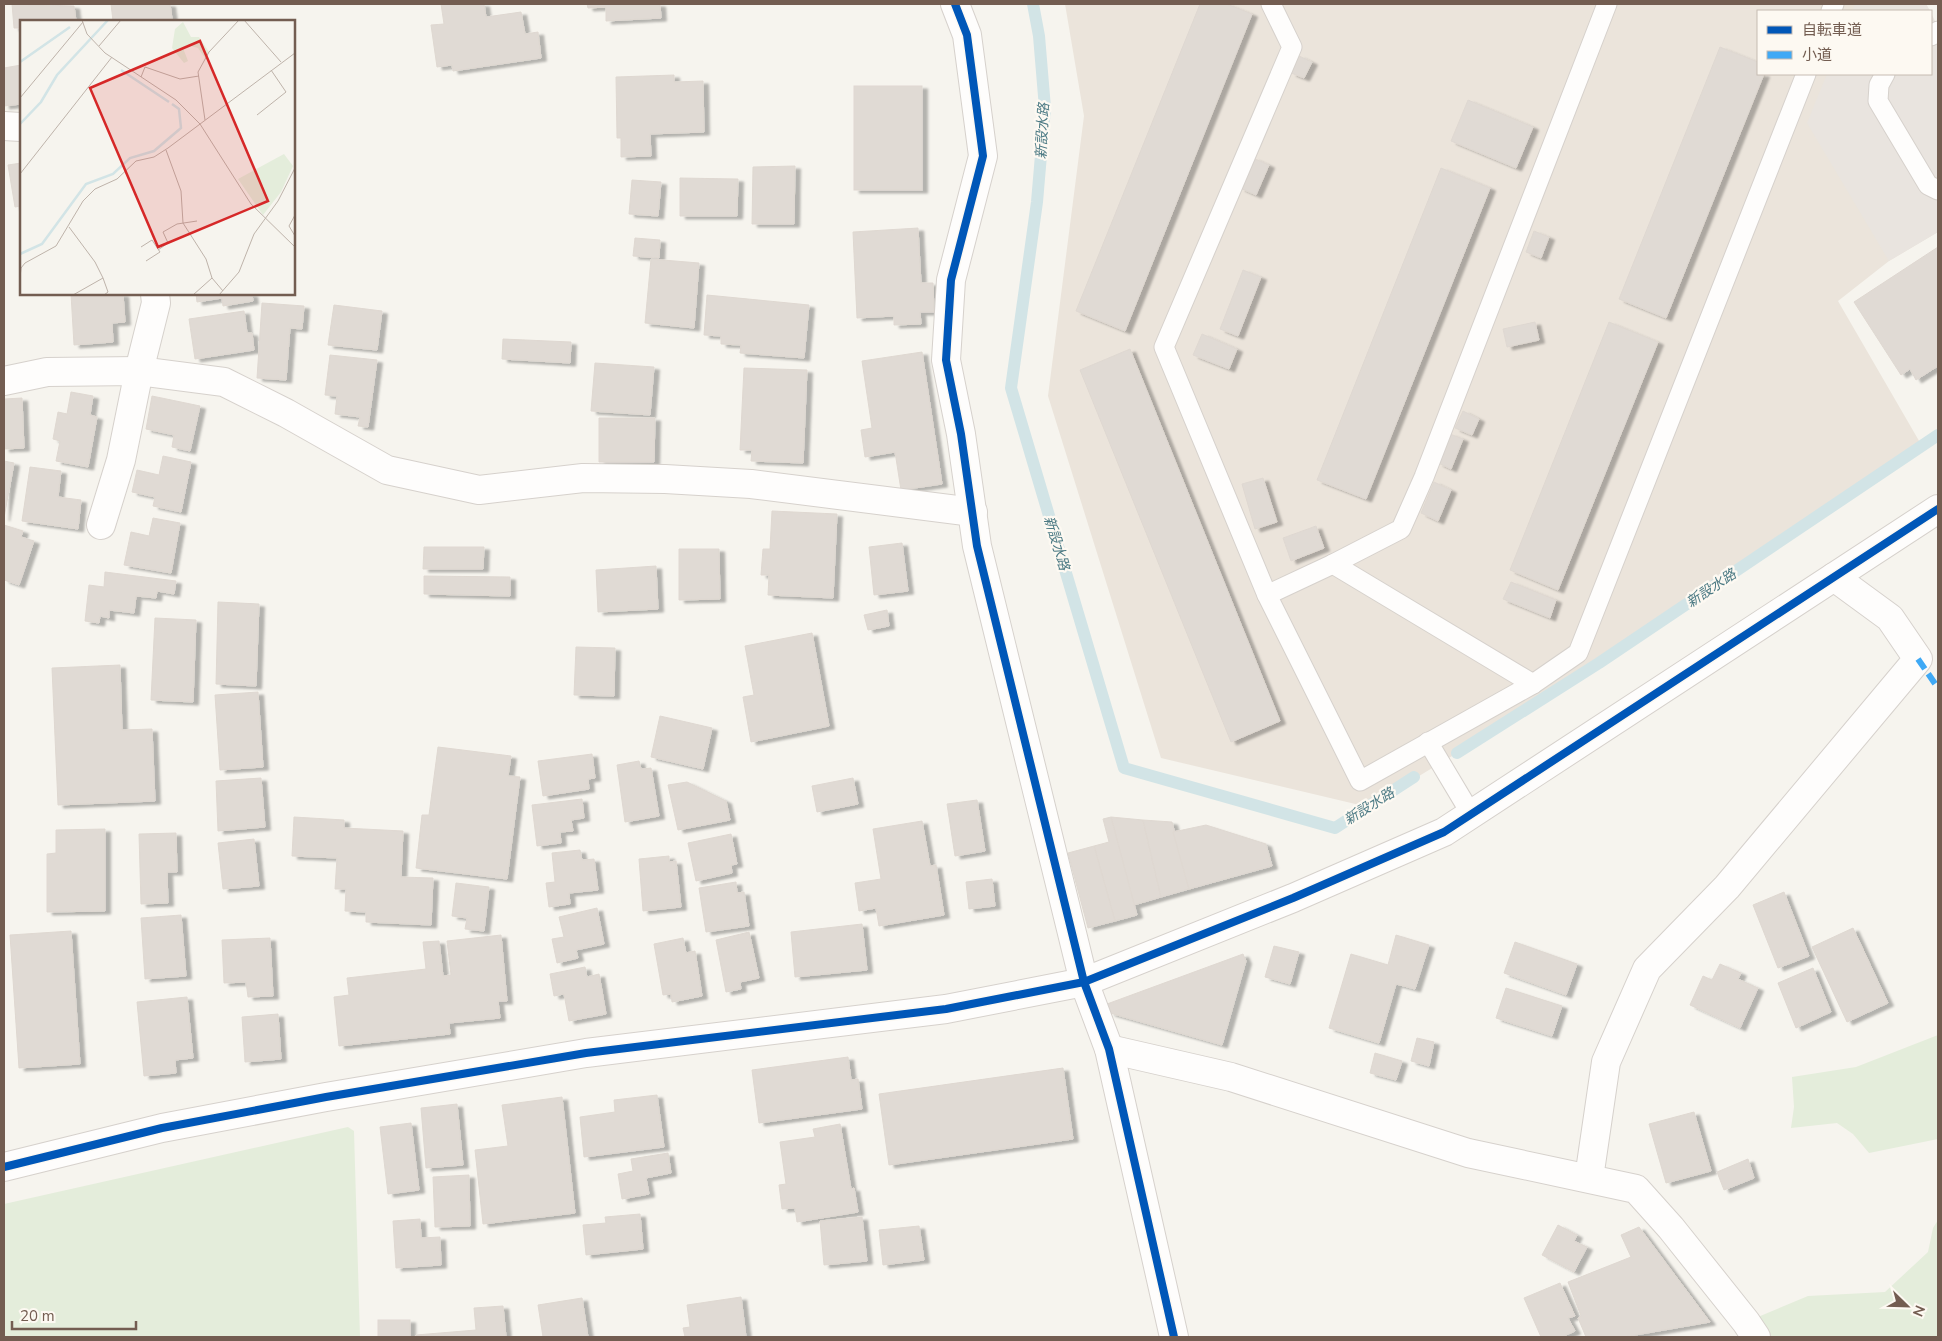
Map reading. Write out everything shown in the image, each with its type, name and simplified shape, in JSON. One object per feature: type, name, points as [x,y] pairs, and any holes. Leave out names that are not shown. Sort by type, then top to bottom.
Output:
[{"type":"street","points":[[956,4],[967,35],[982,156],[951,280],[946,360],[961,434],[977,546],[1084,982],[1109,1049],[1174,1337]]},
{"type":"street","points":[[4,126],[20,127]]},
{"type":"street","points":[[100,525],[121,460],[139,371],[156,303],[155,295]]},
{"type":"street","points":[[4,380],[47,372],[139,371],[224,382],[387,470],[479,490],[583,478],[665,479],[751,484],[973,512]]},
{"type":"street","points":[[4,1167],[162,1128],[326,1097],[586,1053],[946,1009],[1084,982],[1293,898],[1444,832],[1938,509]]},
{"type":"street","points":[[1589,1178],[1606,1062],[1647,969],[1727,887],[1918,659],[1890,618],[1834,577]]},
{"type":"street","points":[[1109,1049],[1231,1078],[1468,1152],[1636,1189],[1684,1244],[1756,1337]]},
{"type":"lane","points":[[1270,4],[1292,47],[1164,347],[1268,595],[1360,781],[1533,684],[1578,653],[1806,75]]},
{"type":"lane","points":[[1268,595],[1401,529],[1424,477],[1607,4]]},
{"type":"lane","points":[[1884,75],[1879,85],[1878,101],[1928,186],[1938,190]]},
{"type":"lane","points":[[1333,564],[1533,684]]},
{"type":"lane","points":[[1428,742],[1472,814]]},
{"type":"shaded area","points":[[1065,4],[1926,4],[1929,10],[1757,10],[1757,75],[1932,75],[1932,44],[1938,232],[1889,261],[1838,301],[1922,446],[1457,753],[1368,807],[1161,758],[1048,396],[1084,116]]},
{"type":"shaded area","points":[[1855,4],[1926,4],[1929,10],[1852,10]]},
{"type":"shaded area","points":[[1932,15],[1938,27],[1938,232],[1889,261],[1807,123],[1827,75],[1932,75]]},
{"type":"green space","points":[[1938,1035],[1938,1139],[1869,1153],[1853,1134],[1837,1123],[1791,1128],[1794,1107],[1792,1077],[1856,1067]]},
{"type":"green space","points":[[348,1127],[354,1131],[360,1337],[4,1337],[4,1204]]},
{"type":"green space","points":[[1938,1220],[1938,1337],[1756,1337],[1746,1322],[1808,1296],[1885,1292],[1928,1252],[1933,1228]]},
{"type":"building","points":[[12,4],[74,6],[76,20],[20,20],[20,28],[14,28]]},
{"type":"building","points":[[111,4],[170,4],[172,19],[113,20]]},
{"type":"building","points":[[441,4],[484,4],[486,17],[521,12],[525,34],[538,32],[541,58],[453,71],[452,65],[437,67],[431,25],[444,24]]},
{"type":"building","points":[[587,4],[660,4],[661,18],[606,21],[606,7],[588,8]]},
{"type":"building","points":[[1200,4],[1227,4],[1252,14],[1125,331],[1076,311]]},
{"type":"building","points":[[1720,47],[1757,62],[1757,75],[1764,75],[1666,318],[1619,299]]},
{"type":"building","points":[[1299,56],[1312,62],[1304,78],[1291,73]]},
{"type":"building","points":[[20,65],[20,104],[4,106],[4,68]]},
{"type":"building","points":[[674,75],[674,82],[703,81],[704,132],[650,134],[651,156],[621,157],[621,138],[617,138],[616,77]]},
{"type":"building","points":[[854,86],[922,86],[922,190],[854,190]]},
{"type":"building","points":[[1468,100],[1533,127],[1516,168],[1451,141]]},
{"type":"building","points":[[1253,158],[1269,165],[1256,195],[1240,188]]},
{"type":"building","points":[[20,163],[20,206],[15,207],[8,165]]},
{"type":"building","points":[[795,166],[794,224],[752,224],[753,167]]},
{"type":"building","points":[[1441,168],[1490,188],[1366,499],[1317,480]]},
{"type":"building","points":[[680,178],[738,179],[737,216],[680,216]]},
{"type":"building","points":[[632,180],[661,182],[658,216],[629,214]]},
{"type":"building","points":[[918,228],[921,283],[933,283],[934,312],[920,312],[921,324],[894,325],[894,316],[857,318],[853,232]]},
{"type":"building","points":[[1534,231],[1549,237],[1541,258],[1526,252]]},
{"type":"building","points":[[635,238],[660,240],[659,258],[633,256]]},
{"type":"building","points":[[1938,247],[1938,366],[1916,380],[1910,369],[1901,375],[1854,302]]},
{"type":"building","points":[[651,259],[699,263],[694,328],[645,323]]},
{"type":"building","points":[[1243,270],[1261,277],[1238,336],[1220,329]]},
{"type":"building","points":[[71,295],[123,295],[125,322],[112,323],[113,342],[74,345]]},
{"type":"building","points":[[196,295],[252,295],[253,301],[223,306],[222,298],[197,302]]},
{"type":"building","points":[[707,295],[809,305],[804,358],[740,353],[741,345],[721,344],[721,336],[704,335]]},
{"type":"building","points":[[262,303],[304,306],[302,329],[290,328],[286,380],[257,378]]},
{"type":"building","points":[[334,305],[382,311],[377,350],[328,345]]},
{"type":"building","points":[[244,311],[247,333],[252,333],[254,350],[195,359],[189,319]]},
{"type":"building","points":[[1535,322],[1539,340],[1507,347],[1503,329]]},
{"type":"building","points":[[1609,322],[1658,342],[1558,590],[1510,570]]},
{"type":"building","points":[[1202,334],[1237,349],[1229,369],[1193,355]]},
{"type":"building","points":[[503,339],[571,342],[570,363],[502,359]]},
{"type":"building","points":[[1130,349],[1280,721],[1231,742],[1080,370]]},
{"type":"building","points":[[922,352],[942,484],[901,490],[895,452],[865,457],[861,430],[872,428],[862,361]]},
{"type":"building","points":[[330,355],[377,360],[368,427],[358,426],[360,417],[335,414],[337,396],[325,395]]},
{"type":"building","points":[[595,363],[654,367],[650,415],[591,411]]},
{"type":"building","points":[[744,368],[807,370],[803,463],[751,461],[752,450],[740,450]]},
{"type":"building","points":[[71,392],[93,396],[90,415],[97,417],[88,467],[56,461],[60,441],[53,439],[58,412],[67,414]]},
{"type":"building","points":[[152,396],[200,406],[190,451],[172,447],[174,435],[146,429]]},
{"type":"building","points":[[22,398],[24,448],[4,449],[4,399]]},
{"type":"building","points":[[1463,411],[1479,419],[1472,435],[1455,428]]},
{"type":"building","points":[[599,418],[655,418],[654,462],[599,462]]},
{"type":"building","points":[[1450,434],[1463,439],[1451,469],[1438,463]]},
{"type":"building","points":[[163,456],[191,462],[181,512],[153,506],[155,497],[132,492],[137,470],[159,475]]},
{"type":"building","points":[[4,461],[14,463],[4,518]]},
{"type":"building","points":[[30,467],[61,471],[58,497],[81,500],[78,529],[22,521]]},
{"type":"building","points":[[1263,478],[1277,522],[1255,529],[1242,484]]},
{"type":"building","points":[[1434,482],[1451,490],[1438,521],[1421,513]]},
{"type":"building","points":[[772,511],[837,514],[833,598],[768,595],[769,575],[761,575],[763,549],[770,549]]},
{"type":"building","points":[[153,518],[180,523],[171,573],[124,565],[131,532],[149,536]]},
{"type":"building","points":[[4,525],[23,531],[21,537],[34,541],[19,585],[4,580]]},
{"type":"building","points":[[1316,526],[1324,548],[1291,561],[1283,538]]},
{"type":"building","points":[[902,543],[908,591],[874,595],[869,547]]},
{"type":"building","points":[[424,547],[484,547],[483,569],[423,569]]},
{"type":"building","points":[[679,549],[719,549],[720,599],[679,600]]},
{"type":"building","points":[[656,566],[658,609],[598,612],[596,570]]},
{"type":"building","points":[[105,572],[176,581],[174,594],[157,591],[156,598],[136,596],[134,613],[109,610],[109,618],[100,616],[99,623],[85,621],[89,585],[104,587]]},
{"type":"building","points":[[424,576],[510,577],[510,596],[424,594]]},
{"type":"building","points":[[1511,582],[1556,600],[1550,618],[1503,599]]},
{"type":"building","points":[[218,602],[259,604],[256,686],[216,684]]},
{"type":"building","points":[[887,610],[889,626],[868,630],[864,615]]},
{"type":"building","points":[[155,618],[196,620],[193,702],[151,700]]},
{"type":"building","points":[[812,633],[829,726],[751,742],[743,697],[754,695],[745,646]]},
{"type":"building","points":[[576,647],[615,648],[614,696],[574,695]]},
{"type":"building","points":[[120,665],[122,730],[152,729],[155,801],[58,805],[52,668]]},
{"type":"building","points":[[258,692],[263,767],[220,770],[215,695]]},
{"type":"building","points":[[660,716],[712,728],[703,769],[651,757]]},
{"type":"building","points":[[438,747],[511,756],[508,776],[520,777],[507,879],[416,868],[422,815],[429,815]]},
{"type":"building","points":[[592,754],[595,778],[588,779],[589,789],[543,796],[538,761]]},
{"type":"building","points":[[639,761],[641,769],[651,768],[659,816],[625,822],[617,765]]},
{"type":"building","points":[[261,778],[265,827],[218,831],[216,781]]},
{"type":"building","points":[[853,778],[858,804],[817,812],[812,786]]},
{"type":"building","points":[[687,782],[726,801],[730,820],[678,830],[668,785]]},
{"type":"building","points":[[582,799],[584,818],[571,820],[573,831],[560,832],[561,843],[537,846],[532,805]]},
{"type":"building","points":[[977,800],[985,851],[955,856],[947,804]]},
{"type":"building","points":[[294,817],[344,820],[344,828],[403,831],[401,877],[433,878],[431,925],[366,922],[366,912],[345,911],[346,889],[335,889],[337,858],[292,856]]},
{"type":"building","points":[[1111,817],[1143,820],[1161,897],[1134,905]]},
{"type":"building","points":[[1111,817],[1137,915],[1115,921],[1094,846],[1109,842],[1103,819]]},
{"type":"building","points":[[1143,820],[1172,822],[1189,889],[1161,897]]},
{"type":"building","points":[[922,821],[930,866],[936,865],[944,915],[879,926],[876,908],[859,911],[855,883],[881,879],[873,829]]},
{"type":"building","points":[[1206,825],[1266,844],[1272,866],[1189,889],[1173,832]]},
{"type":"building","points":[[105,829],[105,911],[47,912],[47,854],[56,853],[56,830]]},
{"type":"building","points":[[176,833],[177,872],[167,872],[168,903],[141,904],[139,834]]},
{"type":"building","points":[[731,834],[737,864],[731,865],[732,873],[696,881],[688,843]]},
{"type":"building","points":[[254,839],[259,886],[223,889],[218,843]]},
{"type":"building","points":[[1094,846],[1115,921],[1088,928],[1068,853]]},
{"type":"building","points":[[580,850],[582,860],[594,859],[598,890],[569,893],[570,904],[549,907],[546,883],[555,882],[552,853]]},
{"type":"building","points":[[669,856],[669,862],[676,861],[681,907],[643,911],[639,859]]},
{"type":"building","points":[[992,879],[995,906],[969,909],[966,882]]},
{"type":"building","points":[[736,882],[737,893],[744,892],[749,926],[706,932],[699,888]]},
{"type":"building","points":[[456,883],[489,887],[484,931],[465,929],[467,918],[452,916]]},
{"type":"building","points":[[1784,892],[1809,956],[1778,968],[1753,905]]},
{"type":"building","points":[[597,908],[604,944],[576,950],[578,958],[557,963],[552,939],[564,937],[559,917]]},
{"type":"building","points":[[181,915],[186,976],[145,979],[141,918]]},
{"type":"building","points":[[862,924],[867,970],[795,977],[791,932]]},
{"type":"building","points":[[1853,928],[1888,1003],[1847,1022],[1812,947]]},
{"type":"building","points":[[71,931],[80,1064],[19,1068],[10,935]]},
{"type":"building","points":[[749,932],[759,978],[740,982],[741,989],[726,992],[716,940]]},
{"type":"building","points":[[501,935],[507,1001],[498,1001],[500,1018],[449,1023],[450,1034],[339,1046],[334,997],[349,995],[347,978],[426,969],[423,942],[439,941],[443,976],[451,975],[447,941]]},
{"type":"building","points":[[1396,935],[1429,945],[1415,989],[1396,984],[1379,1043],[1329,1028],[1351,954],[1388,965]]},
{"type":"building","points":[[270,938],[273,996],[248,997],[246,982],[224,983],[222,940]]},
{"type":"building","points":[[683,938],[686,953],[695,951],[702,996],[672,1002],[671,994],[663,995],[654,944]]},
{"type":"building","points":[[1515,942],[1577,964],[1566,995],[1504,973]]},
{"type":"building","points":[[1274,946],[1299,952],[1290,984],[1265,977]]},
{"type":"building","points":[[1243,954],[1246,961],[1222,1045],[1110,1013],[1107,1004]]},
{"type":"building","points":[[1720,964],[1741,973],[1738,979],[1758,988],[1740,1028],[1690,1005],[1703,976],[1712,980]]},
{"type":"building","points":[[585,967],[587,977],[599,974],[606,1014],[569,1021],[564,994],[554,996],[550,974]]},
{"type":"building","points":[[1813,968],[1831,1012],[1796,1028],[1778,983]]},
{"type":"building","points":[[1506,988],[1562,1006],[1552,1036],[1496,1018]]},
{"type":"building","points":[[187,997],[193,1058],[175,1060],[176,1073],[144,1076],[137,1002]]},
{"type":"building","points":[[278,1014],[281,1059],[245,1062],[242,1017]]},
{"type":"building","points":[[1417,1038],[1434,1042],[1429,1066],[1411,1061]]},
{"type":"building","points":[[1375,1053],[1402,1061],[1396,1080],[1370,1073]]},
{"type":"building","points":[[848,1057],[851,1080],[858,1079],[862,1109],[759,1123],[752,1070]]},
{"type":"building","points":[[1063,1068],[1073,1139],[889,1165],[879,1094]]},
{"type":"building","points":[[657,1095],[664,1147],[584,1157],[580,1117],[615,1112],[614,1100]]},
{"type":"building","points":[[562,1097],[575,1213],[483,1224],[475,1150],[508,1146],[502,1105]]},
{"type":"building","points":[[457,1104],[463,1165],[426,1168],[421,1108]]},
{"type":"building","points":[[1694,1112],[1711,1171],[1666,1183],[1649,1124]]},
{"type":"building","points":[[411,1123],[419,1190],[388,1194],[380,1127]]},
{"type":"building","points":[[840,1124],[851,1189],[854,1188],[858,1212],[797,1222],[795,1208],[782,1209],[779,1185],[786,1184],[780,1142],[815,1137],[813,1129]]},
{"type":"building","points":[[668,1153],[671,1173],[646,1178],[649,1194],[622,1199],[618,1174],[633,1171],[631,1159]]},
{"type":"building","points":[[1748,1159],[1754,1178],[1724,1190],[1717,1172]]},
{"type":"building","points":[[469,1175],[470,1226],[435,1227],[433,1177]]},
{"type":"building","points":[[640,1214],[643,1249],[586,1255],[583,1225],[606,1223],[605,1217]]},
{"type":"building","points":[[862,1217],[867,1261],[824,1265],[820,1221]]},
{"type":"building","points":[[420,1219],[421,1238],[440,1237],[441,1265],[396,1268],[393,1221]]},
{"type":"building","points":[[1558,1225],[1577,1235],[1574,1241],[1587,1247],[1574,1272],[1542,1255]]},
{"type":"building","points":[[919,1226],[924,1260],[883,1265],[879,1230]]},
{"type":"building","points":[[1639,1227],[1710,1322],[1624,1337],[1586,1337],[1578,1318],[1581,1316],[1568,1282],[1631,1257],[1621,1235]]},
{"type":"building","points":[[1560,1283],[1575,1316],[1568,1318],[1575,1331],[1562,1337],[1541,1337],[1524,1298]]},
{"type":"building","points":[[741,1297],[746,1337],[685,1337],[683,1328],[690,1327],[687,1305]]},
{"type":"building","points":[[582,1298],[588,1337],[543,1337],[538,1305]]},
{"type":"building","points":[[503,1306],[506,1337],[416,1337],[416,1335],[476,1330],[474,1308]]},
{"type":"building","points":[[378,1320],[410,1320],[410,1337],[378,1337]]},
{"type":"waterway","name":"新設水路","points":[[1033,4],[1039,36],[1045,108],[1037,202],[1011,388],[1124,768],[1335,828],[1414,777]]},
{"type":"waterway","name":"新設水路","points":[[1457,753],[1599,663],[1938,435]]},
{"type":"marked path","points":[[1918,659],[1938,688]]},
{"type":"cycle path","points":[[955,4],[967,35],[983,156],[951,280],[946,360],[961,434],[977,546],[1084,982],[1109,1049],[1174,1337]]},
{"type":"cycle path","points":[[4,1167],[162,1128],[326,1097],[586,1053],[946,1009],[1084,982],[1293,898],[1444,832],[1938,509]]}]
